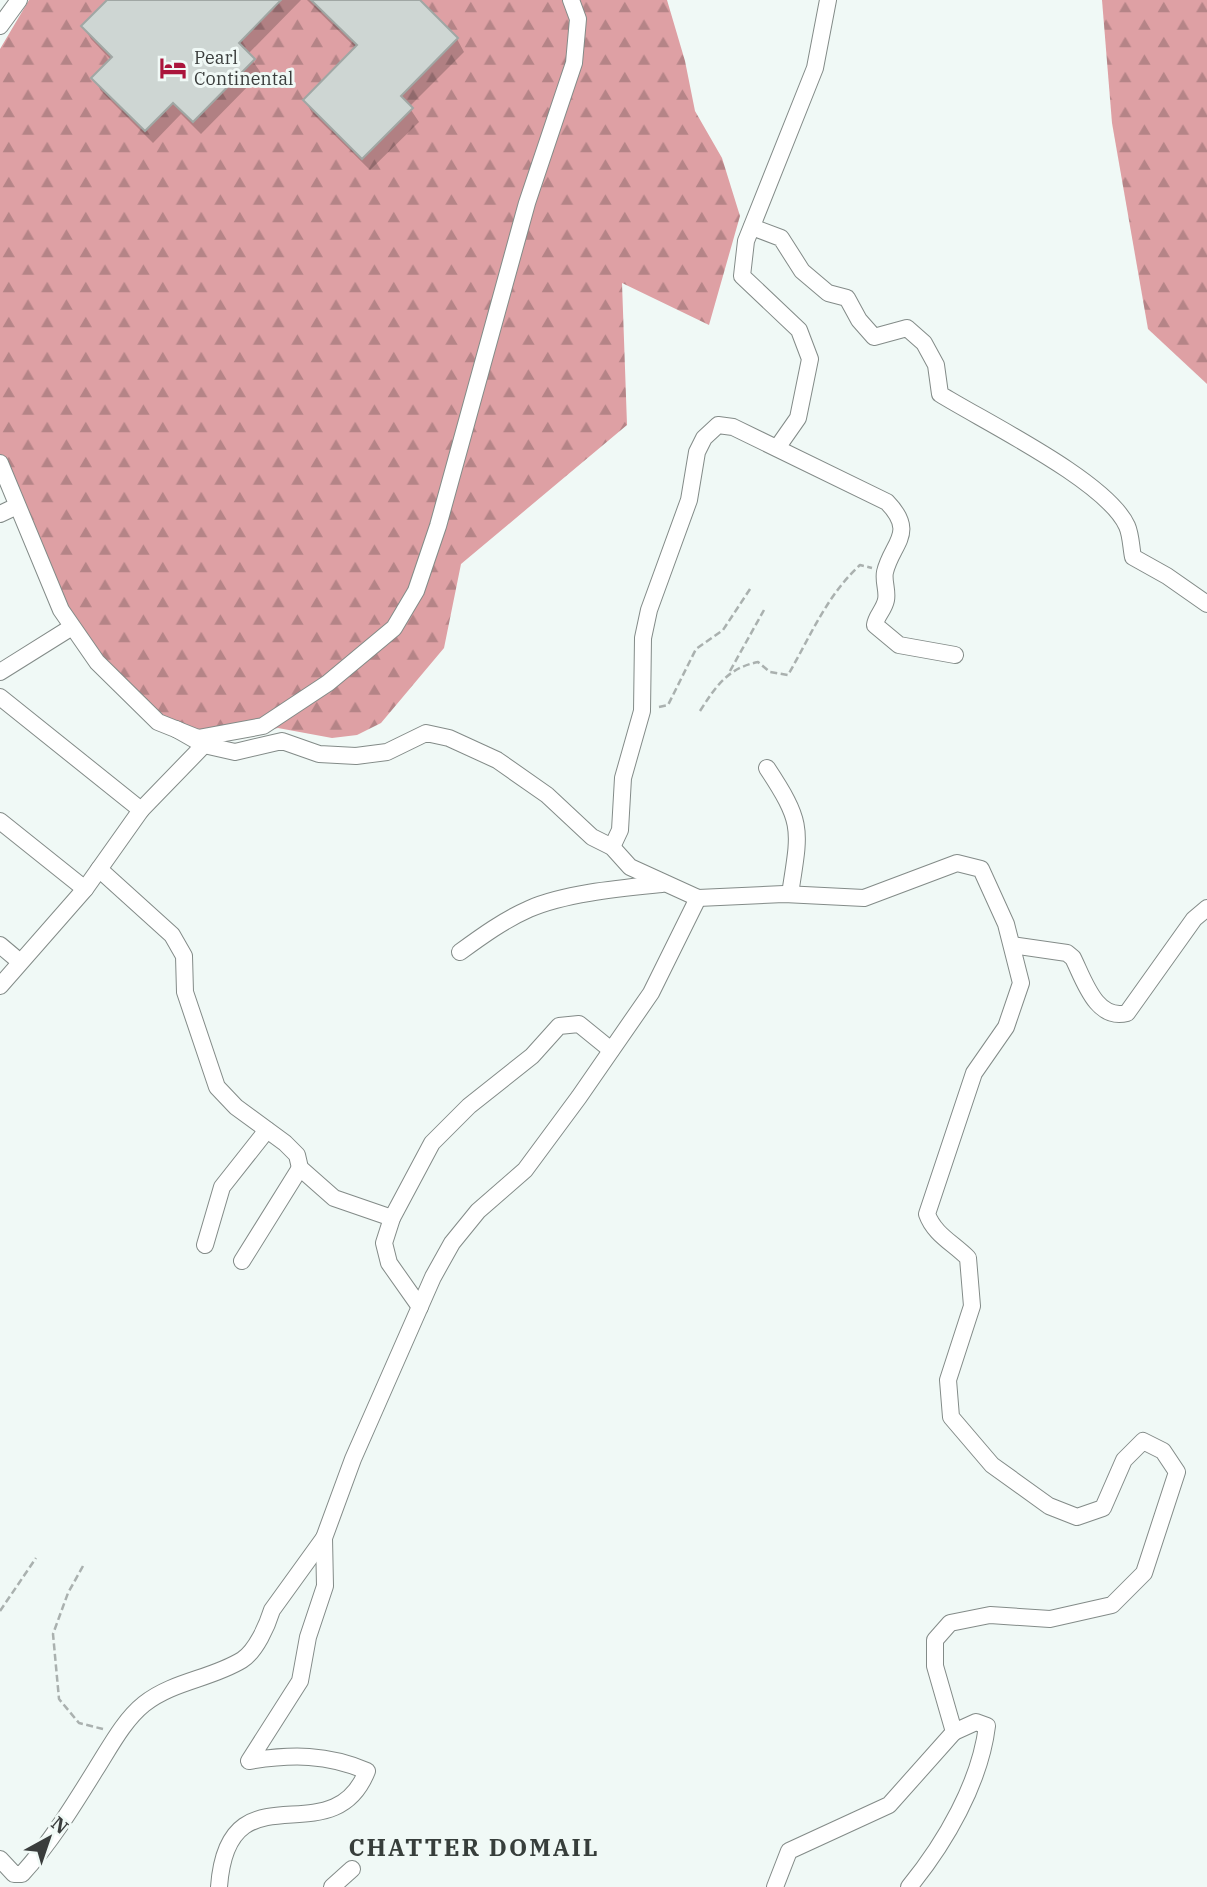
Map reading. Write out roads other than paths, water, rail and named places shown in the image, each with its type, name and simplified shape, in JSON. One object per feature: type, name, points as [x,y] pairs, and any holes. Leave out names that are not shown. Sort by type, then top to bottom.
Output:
[{"type":"street","points":[[0,26],[19,0]]},
{"type":"street","points":[[0,463],[61,610],[97,662],[158,722],[198,738],[262,726],[328,683],[394,628],[416,592],[438,526],[527,203],[574,62],[579,19],[571,0]]},
{"type":"street","points":[[777,448],[798,418],[810,359],[799,330],[743,276],[746,241],[815,68],[828,0]]},
{"type":"street","points":[[752,227],[781,238],[802,271],[828,293],[847,298],[859,320],[874,337],[907,328],[916,335],[925,343],[936,365],[940,394],[993,422],[1065,468],[1111,504],[1127,526],[1133,557],[1167,576],[1207,604]]},
{"type":"street","points":[[612,847],[620,830],[623,778],[642,711],[643,638],[649,610],[689,500],[697,452],[704,438],[718,425],[733,426],[887,502],[895,511],[901,525],[898,547],[885,571],[887,598],[876,625],[882,634],[899,645],[956,655]]},
{"type":"street","points":[[0,514],[17,506]]},
{"type":"street","points":[[0,672],[72,626]]},
{"type":"street","points":[[0,697],[141,810]]},
{"type":"street","points":[[176,729],[204,745],[235,752],[282,741],[318,754],[356,756],[387,752],[426,733],[449,738],[497,760],[547,795],[592,838],[612,847],[630,867],[662,884],[698,898],[790,894],[864,898],[957,863],[981,869],[1006,924],[1021,983],[1006,1027],[974,1073],[927,1214],[933,1229],[968,1258],[972,1306],[948,1380],[951,1417],[992,1465],[1049,1506],[1077,1517],[1103,1508],[1124,1460],[1143,1441],[1163,1451],[1177,1472],[1144,1573],[1112,1605],[1050,1619],[990,1615],[950,1623],[935,1640],[935,1666],[954,1732]]},
{"type":"street","points":[[0,986],[85,888],[141,810],[204,745]]},
{"type":"street","points":[[767,768],[786,797],[797,823],[799,840],[790,894]]},
{"type":"street","points":[[0,821],[85,888]]},
{"type":"street","points":[[99,869],[172,934],[184,956],[185,992],[217,1087],[236,1107],[297,1155],[300,1168],[334,1198],[393,1219]]},
{"type":"street","points":[[460,952],[492,928],[531,908],[610,889],[662,884]]},
{"type":"street","points":[[0,1859],[7,1878],[22,1874],[48,1845],[119,1733],[142,1706],[164,1690],[243,1660],[267,1624],[272,1610],[324,1538],[353,1459],[420,1307],[452,1243],[478,1211],[525,1170],[611,1050],[651,993],[698,898]]},
{"type":"street","points":[[1012,945],[1067,953],[1073,958],[1096,1002],[1118,1015],[1127,1013],[1194,919],[1207,908]]},
{"type":"street","points":[[0,945],[19,961]]},
{"type":"street","points":[[420,1307],[389,1264],[384,1243],[393,1219],[432,1143],[469,1106],[532,1056],[559,1026],[579,1024],[611,1050]]},
{"type":"street","points":[[205,1245],[222,1187],[267,1130]]},
{"type":"street","points":[[243,1261],[300,1168]]},
{"type":"street","points":[[219,1887],[221,1857],[238,1828],[264,1817],[341,1807],[360,1788],[367,1771],[340,1760],[306,1756],[249,1761],[300,1681],[308,1637],[325,1587],[324,1538]]},
{"type":"street","points":[[775,1887],[789,1851],[889,1805],[954,1732],[976,1722],[987,1726],[984,1748],[951,1826],[909,1887]]},
{"type":"street","points":[[332,1887],[352,1869]]},
{"type":"place","name":"Pearl Continental","points":[[173,68]]},
{"type":"district","name":"CHATTER DOMAIL","points":[[474,1848]]}]
